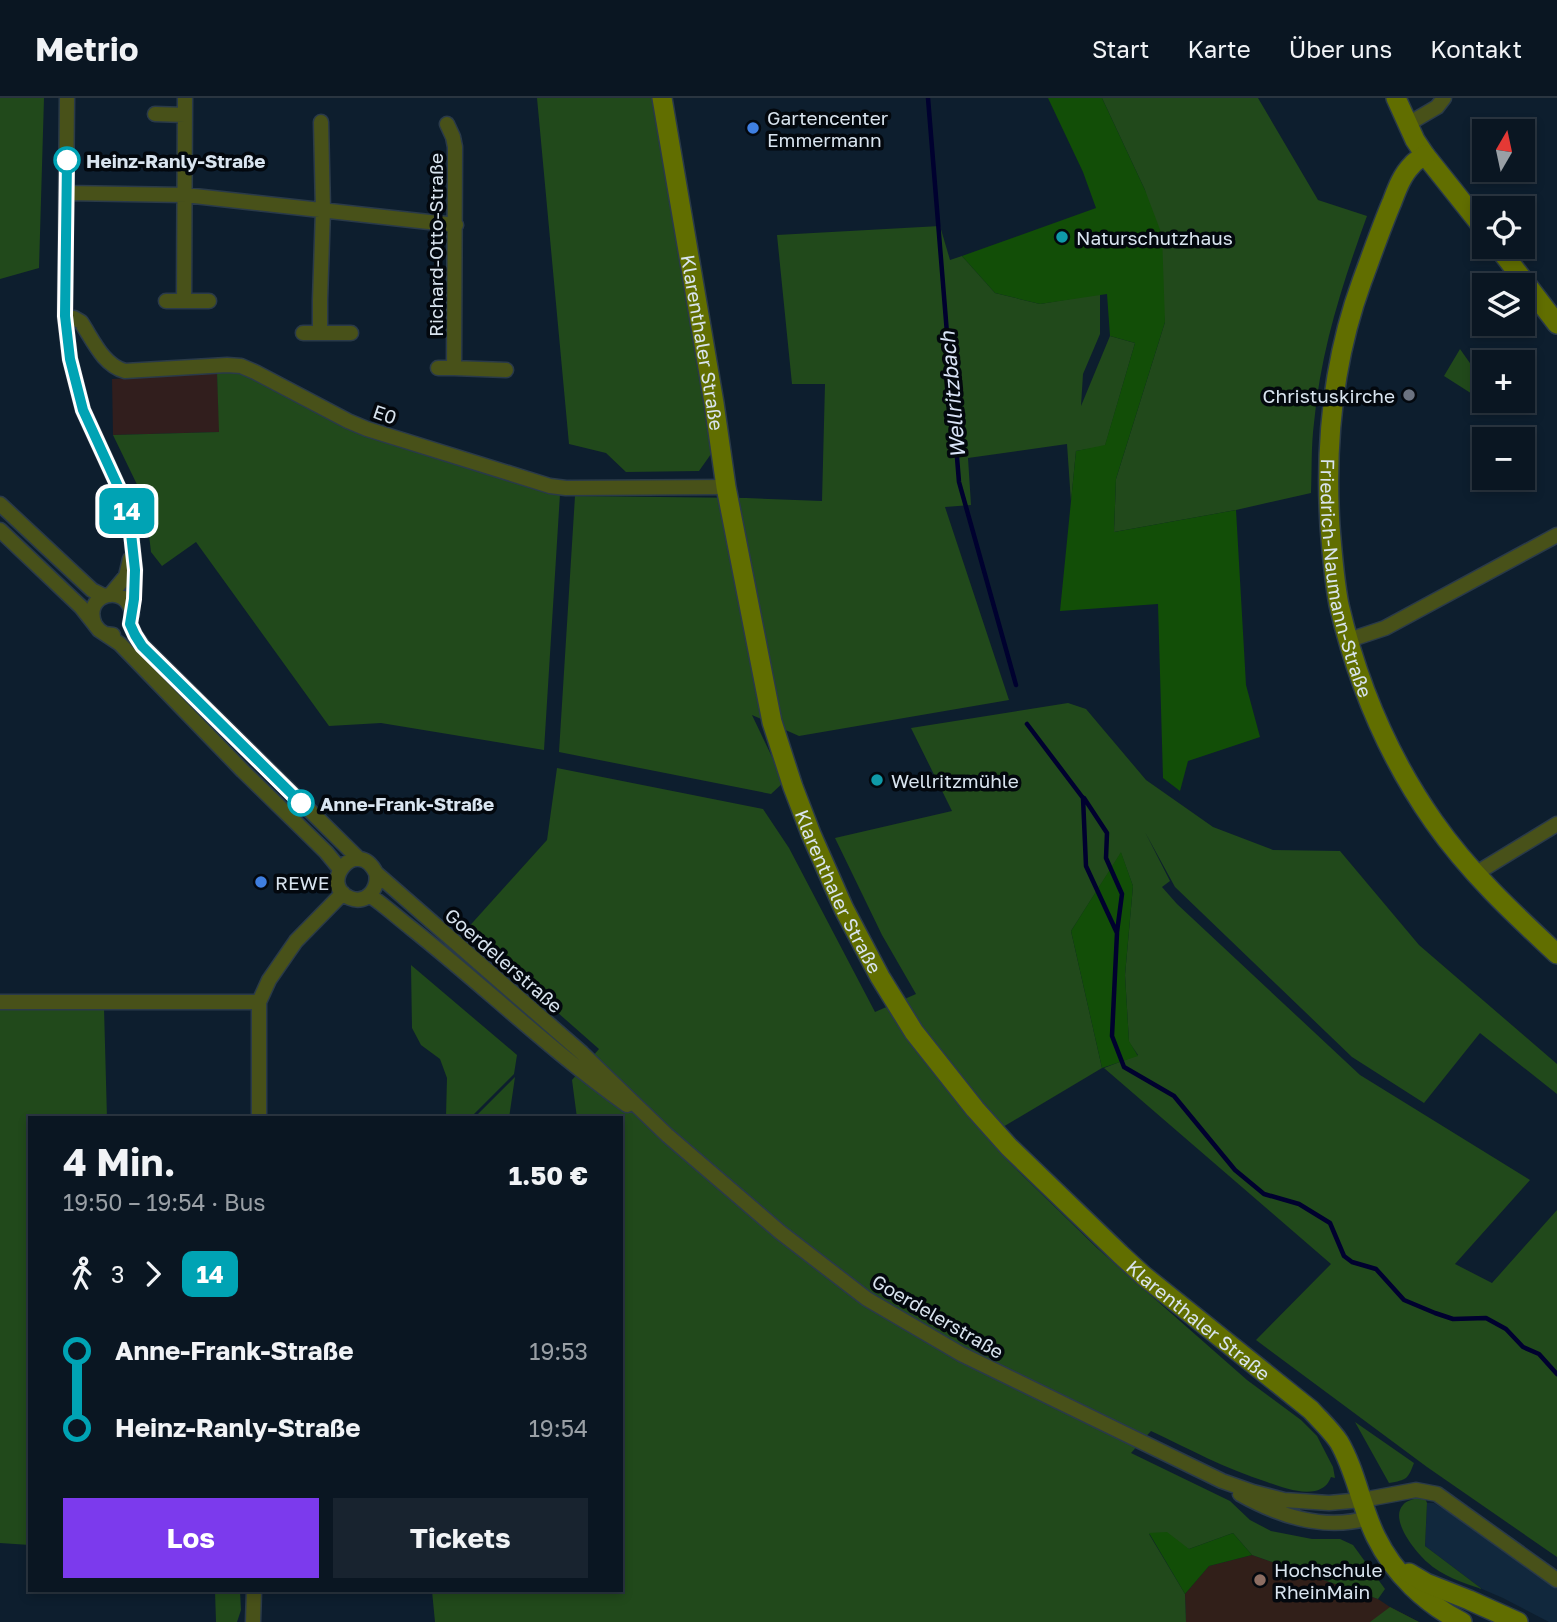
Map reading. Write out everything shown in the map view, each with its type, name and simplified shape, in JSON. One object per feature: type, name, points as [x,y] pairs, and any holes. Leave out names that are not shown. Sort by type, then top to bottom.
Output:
[{"type":"main road","name":"Klarenthaler Straße","points":[[662,98],[715,403],[726,487],[772,722],[811,834],[844,909],[880,977],[914,1032],[1001,1138],[1119,1254],[1311,1410],[1339,1442],[1386,1555],[1419,1593],[1462,1622]]},
{"type":"main road","points":[[1396,98],[1425,155],[1472,214]]},
{"type":"main road","name":"Friedrich-Naumann-Straße","points":[[1425,155],[1412,164],[1401,179],[1384,221],[1356,296],[1337,373],[1329,441],[1328,490],[1339,605],[1371,706],[1385,738],[1435,824],[1500,901],[1557,954]]},
{"type":"main road","points":[[1507,259],[1557,324]]},
{"type":"main road","name":"Klarenthaler Straße","points":[[1386,1555],[1399,1567],[1426,1583],[1518,1622]]},
{"type":"street","points":[[67,98],[65,316],[70,359],[83,410],[129,515],[132,537],[135,570],[131,617],[126,629],[120,633],[100,629],[92,616],[93,606],[126,576],[132,537]]},
{"type":"street","points":[[184,301],[185,98]]},
{"type":"street","points":[[1408,124],[1437,107],[1444,98]]},
{"type":"street","points":[[155,114],[185,115]]},
{"type":"street","points":[[320,333],[323,209],[321,121]]},
{"type":"street","name":"Richard-Otto-Straße","points":[[447,124],[455,147],[454,368]]},
{"type":"street","points":[[66,193],[185,195],[456,225]]},
{"type":"street","points":[[166,301],[209,301]]},
{"type":"street","name":"E0","points":[[65,316],[81,322],[108,363],[116,369],[125,372],[241,366],[367,429],[533,482],[565,488],[726,487]]},
{"type":"street","points":[[303,333],[351,333]]},
{"type":"street","points":[[438,368],[506,370]]},
{"type":"street","name":"Goerdelerstraße","points":[[0,503],[92,590],[117,595],[127,601],[135,635],[142,646],[359,859],[370,864],[376,873],[582,1053],[667,1135],[780,1232],[867,1299],[961,1354],[1222,1481],[1260,1505],[1294,1518],[1342,1524],[1365,1509]]},
{"type":"street","points":[[0,530],[81,607],[100,629],[126,650],[340,869]]},
{"type":"street","points":[[1349,640],[1385,628],[1557,535]]},
{"type":"street","points":[[1475,874],[1557,824]]},
{"type":"street","points":[[359,859],[348,861],[340,869],[337,882],[343,893],[359,899],[369,895],[376,885],[376,873]]},
{"type":"street","points":[[259,1116],[260,1002],[269,980],[296,941],[343,893]]},
{"type":"street","name":"Goerdelerstraße","points":[[369,895],[448,957],[573,1065],[667,1135]]},
{"type":"street","points":[[0,1002],[260,1002]]},
{"type":"street","name":"Goerdelerstraße","points":[[1222,1481],[1253,1492],[1296,1502],[1329,1503],[1365,1509]]},
{"type":"street","points":[[1365,1509],[1416,1490],[1437,1494],[1557,1580]]},
{"type":"street","points":[[253,1622],[254,1592]]},
{"type":"shaded area","points":[[217,373],[220,432],[113,435],[112,379]]},
{"type":"shaded area","points":[[1427,1503],[1434,1503],[1453,1515],[1557,1589],[1557,1622],[1549,1622],[1482,1589],[1425,1546]]},
{"type":"shaded area","name":"Hochschule RheinMain","points":[[1252,1555],[1378,1599],[1419,1622],[1186,1622],[1185,1594],[1209,1566]]},
{"type":"green space","points":[[0,98],[44,98],[39,268],[0,279]]},
{"type":"green space","points":[[537,98],[654,98],[708,411],[711,454],[699,471],[626,472],[606,453],[569,444]]},
{"type":"green space","points":[[1048,98],[1102,98],[1145,190],[1162,235],[1165,322],[1116,479],[1114,532],[1236,510],[1246,685],[1260,737],[1188,761],[1180,791],[1163,778],[1158,604],[1060,611],[1076,451],[1105,445],[1135,343],[1110,336],[1107,294],[1040,304],[995,293],[962,256],[1096,208],[1083,172]]},
{"type":"green space","points":[[1102,98],[1258,98],[1318,200],[1367,216],[1327,343],[1313,432],[1311,493],[1236,510],[1114,532],[1116,479],[1165,322],[1145,190]]},
{"type":"green space","points":[[940,226],[950,260],[962,256],[995,293],[1040,304],[1100,294],[1100,334],[1083,374],[1081,406],[1110,336],[1135,343],[1105,446],[1076,451],[1071,502],[1067,444],[968,458],[971,505],[945,507],[1009,700],[799,736],[752,715],[784,782],[771,794],[559,752],[575,496],[822,501],[825,384],[792,384],[777,235]]},
{"type":"green space","points":[[1460,349],[1472,366],[1472,394],[1444,376]]},
{"type":"green space","points":[[241,372],[357,431],[560,494],[544,750],[381,723],[329,726],[196,542],[162,566],[151,552],[145,501],[113,435],[219,432],[217,373]]},
{"type":"green space","points":[[1068,703],[1086,709],[1146,780],[1213,827],[1273,850],[1340,851],[1419,945],[1557,1064],[1557,1094],[1480,1033],[1424,1103],[1352,1057],[1175,887],[1145,832],[1170,881],[1162,887],[1177,904],[1360,1075],[1530,1180],[1455,1264],[1492,1283],[1557,1210],[1557,1557],[1427,1467],[1256,1340],[1331,1264],[1104,1068],[1138,1055],[1129,1042],[1125,975],[1133,886],[1121,853],[1071,931],[1102,1068],[986,1137],[1097,1248],[1247,1380],[1301,1420],[1317,1436],[1333,1467],[1335,1478],[1331,1477],[1325,1486],[1315,1491],[1290,1490],[1237,1471],[1151,1431],[1131,1453],[1230,1501],[1250,1520],[1271,1531],[1312,1539],[1340,1539],[1353,1545],[1385,1589],[1378,1599],[1252,1555],[1233,1533],[1189,1549],[1149,1534],[1185,1594],[1186,1622],[435,1622],[432,1592],[623,1592],[623,1116],[577,1116],[572,1080],[599,1049],[465,931],[547,840],[557,768],[763,809],[789,848],[875,1012],[916,994],[882,935],[835,838],[952,811],[911,728]]},
{"type":"green space","points":[[1121,852],[1133,886],[1125,975],[1129,1041],[1138,1056],[1102,1068],[1071,931]]},
{"type":"green space","points":[[411,965],[517,1055],[514,1074],[472,1116],[446,1116],[447,1078],[440,1059],[421,1045],[412,1028]]},
{"type":"green space","points":[[0,1008],[104,1008],[107,1116],[28,1116],[28,1545],[0,1543]]},
{"type":"green space","points":[[515,1077],[509,1116],[476,1116]]},
{"type":"green space","points":[[1355,1422],[1414,1463],[1406,1478],[1389,1483]]},
{"type":"green space","points":[[1425,1498],[1427,1503],[1425,1546],[1482,1589],[1439,1571],[1411,1544],[1399,1519],[1400,1511],[1406,1502]]},
{"type":"green space","points":[[1167,1532],[1189,1549],[1233,1533],[1252,1555],[1209,1566],[1185,1594],[1149,1533]]},
{"type":"green space","points":[[215,1592],[240,1592],[241,1610],[237,1622],[216,1622]]},
{"type":"green space","points":[[1390,1607],[1419,1622],[1370,1622]]},
{"type":"waterway","name":"Wellritzbach","points":[[928,98],[959,482],[1016,685]]},
{"type":"waterway","name":"Wellritzbach","points":[[1027,724],[1083,798],[1086,866],[1117,933],[1112,1036],[1124,1067],[1174,1096],[1235,1170],[1264,1194],[1299,1204],[1330,1223],[1344,1256],[1352,1262],[1376,1269],[1404,1300],[1453,1319],[1486,1318],[1506,1329],[1523,1347],[1539,1354],[1557,1374]]},
{"type":"waterway","name":"Wellritzbach","points":[[1084,798],[1107,833],[1106,858],[1122,894],[1117,932]]},
{"type":"bus line","name":"14","points":[[67,160],[65,316],[70,359],[83,410],[129,515],[135,570],[130,624],[142,646],[301,803]]},
{"type":"place","name":"Gartencenter Emmermann","points":[[753,128]]},
{"type":"place","name":"Heinz-Ranly-Straße","points":[[67,160]]},
{"type":"place","name":"Naturschutzhaus","points":[[1062,237]]},
{"type":"place","name":"Christuskirche","points":[[1409,395]]},
{"type":"place","name":"Wellritzmühle","points":[[877,780]]},
{"type":"place","name":"Anne-Frank-Straße","points":[[301,803]]},
{"type":"place","name":"REWE","points":[[261,882]]},
{"type":"place","name":"Hochschule RheinMain","points":[[1260,1580]]}]
